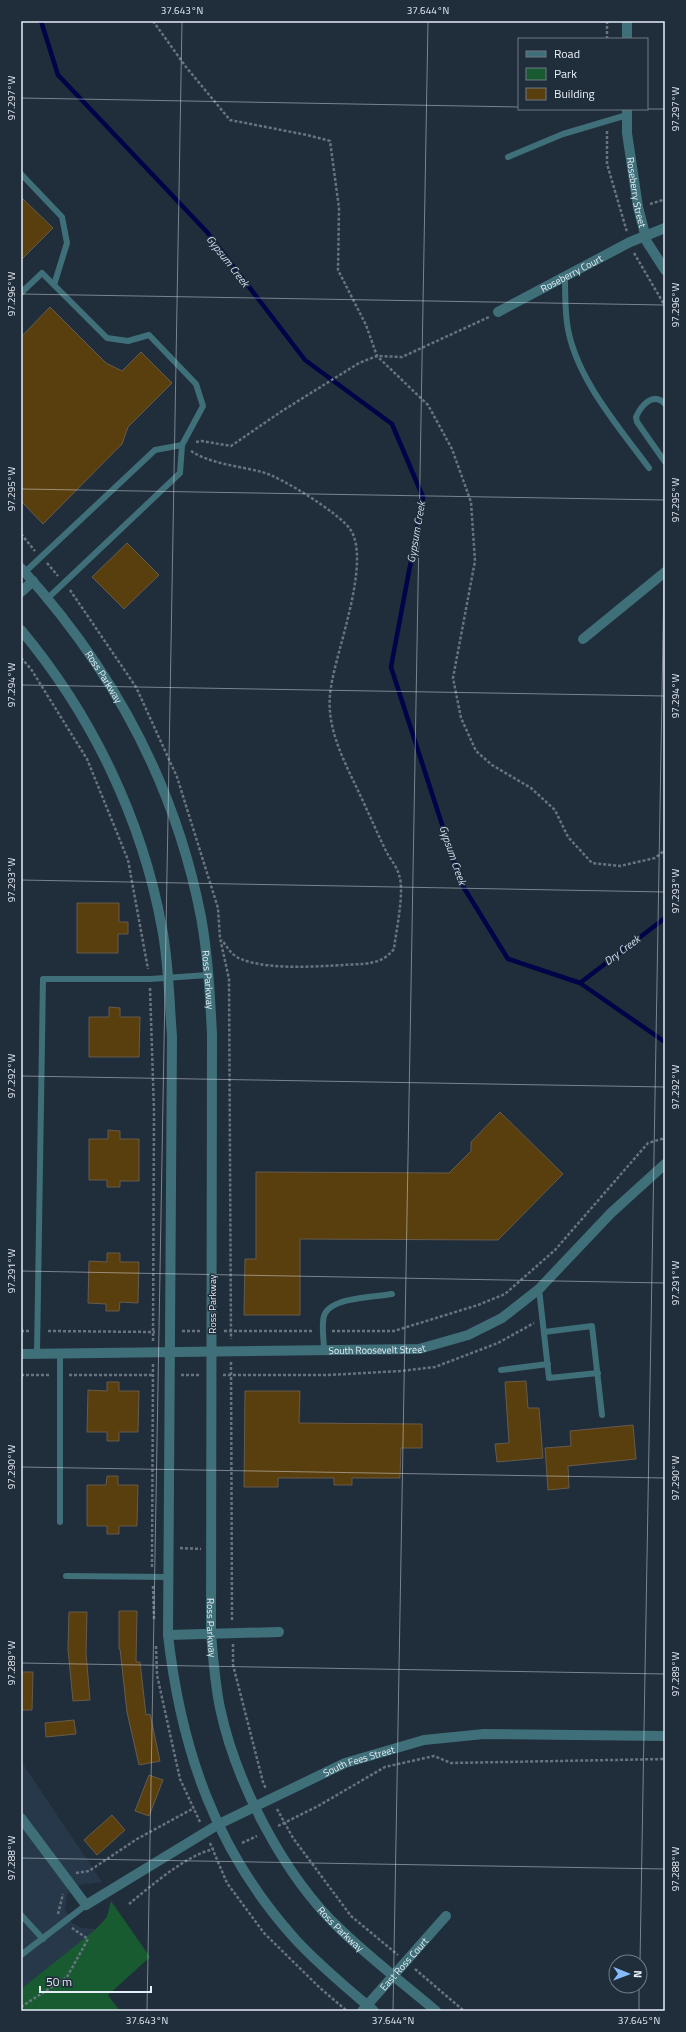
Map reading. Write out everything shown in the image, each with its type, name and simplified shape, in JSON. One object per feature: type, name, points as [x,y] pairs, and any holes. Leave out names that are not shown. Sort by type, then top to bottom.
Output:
[{"type":"street","points":[[627,21],[627,38]]},
{"type":"street","name":"Roseberry Street","points":[[627,112],[627,133],[638,207],[647,242],[665,270]]},
{"type":"street","name":"Roseberry Court","points":[[498,312],[630,242],[665,228]]},
{"type":"street","name":"Ross Parkway","points":[[23,570],[48,598],[87,648],[109,682],[146,748],[176,824],[189,870],[204,940],[212,1034],[210,1633],[220,1709],[231,1747],[255,1808],[305,1888],[339,1928],[436,2011]]},
{"type":"street","points":[[583,639],[665,572]]},
{"type":"street","points":[[21,592],[33,581]]},
{"type":"street","points":[[21,630],[75,703],[116,783],[133,824],[151,876],[162,929],[168,978],[172,1036],[168,1635],[180,1714],[190,1753],[218,1824],[263,1900],[295,1939],[331,1976],[368,2009]]},
{"type":"street","name":"South Roosevelt Street","points":[[21,1354],[419,1349],[468,1335],[502,1318],[540,1289],[611,1213],[665,1164]]},
{"type":"street","points":[[168,1635],[279,1632]]},
{"type":"street","name":"South Fees Street","points":[[86,1905],[218,1824],[272,1800],[345,1763],[424,1740],[484,1734],[665,1736]]},
{"type":"street","points":[[21,1818],[86,1905]]},
{"type":"street","name":"East Ross Court","points":[[368,2009],[394,1975],[446,1916]]},
{"type":"lane","points":[[508,157],[563,134],[627,112]]},
{"type":"lane","points":[[21,174],[62,217],[67,243],[54,285]]},
{"type":"lane","points":[[21,293],[42,273],[108,338],[128,341],[149,335],[196,384],[203,406],[182,445],[180,473],[48,598]]},
{"type":"lane","points":[[565,277],[567,323],[574,349],[585,374],[605,409],[650,468]]},
{"type":"lane","points":[[665,404],[657,399],[651,399],[646,402],[636,417],[637,422],[665,462]]},
{"type":"lane","points":[[23,570],[41,557],[155,450],[182,445]]},
{"type":"lane","points":[[37,1353],[43,979],[168,978],[208,976]]},
{"type":"lane","points":[[540,1289],[549,1378],[598,1373]]},
{"type":"lane","points":[[324,1350],[324,1316],[329,1308],[339,1302],[392,1294]]},
{"type":"lane","points":[[544,1332],[592,1326],[602,1416]]},
{"type":"lane","points":[[60,1353],[60,1522]]},
{"type":"lane","points":[[501,1370],[548,1364]]},
{"type":"lane","points":[[66,1576],[168,1577]]},
{"type":"lane","points":[[21,1955],[86,1905]]},
{"type":"lane","points":[[21,1915],[43,1939]]},
{"type":"path","points":[[153,21],[186,67],[230,120],[330,141],[339,208],[338,270],[366,325],[377,356],[428,404],[452,449],[471,502],[475,561],[453,678],[461,718],[476,750],[492,766],[531,788],[555,810],[568,837],[592,863],[620,866],[655,858],[665,850]]},
{"type":"path","points":[[606,21],[606,38]]},
{"type":"path","points":[[182,445],[202,441],[231,446],[282,411],[359,363],[377,356],[402,357],[498,312]]},
{"type":"path","points":[[182,445],[201,458],[264,472],[279,479],[334,514],[350,529],[355,539],[357,553],[355,575],[348,616],[331,687],[330,712],[337,746],[387,853],[399,875],[401,887],[394,949],[387,958],[378,962],[364,964],[281,966],[256,963],[240,959],[232,953],[220,938]]},
{"type":"path","points":[[21,534],[73,593],[136,688],[177,777],[218,908],[220,938],[229,979],[233,1665],[262,1782],[293,1838],[351,1916],[464,2011]]},
{"type":"path","points":[[204,940],[220,938]]},
{"type":"path","points":[[21,1331],[394,1331],[478,1305],[505,1294],[555,1250],[648,1143],[665,1138]]},
{"type":"path","points":[[21,1375],[328,1375],[400,1371],[435,1367],[498,1343],[534,1323]]},
{"type":"path","points":[[168,1548],[211,1549]]},
{"type":"path","points":[[129,1904],[165,1875],[204,1851],[241,1844],[318,1806],[385,1767],[434,1756],[451,1762],[665,1760]]},
{"type":"shaded area","points":[[21,1761],[102,1882],[79,1885],[67,1895],[65,1909],[72,1923],[82,1928],[96,1929],[21,1989]]},
{"type":"green space","points":[[111,1901],[150,1957],[108,1995],[120,2011],[21,2011],[21,1989],[96,1929],[107,1917]]},
{"type":"building","points":[[21,197],[53,228],[21,260]]},
{"type":"building","points":[[50,307],[106,363],[122,371],[141,352],[172,383],[128,427],[122,444],[43,524],[21,501],[21,337]]},
{"type":"building","points":[[127,543],[159,575],[124,609],[92,577]]},
{"type":"building","points":[[77,903],[119,903],[119,922],[128,922],[128,934],[118,934],[118,953],[77,953]]},
{"type":"building","points":[[109,1007],[120,1008],[120,1017],[140,1017],[139,1057],[89,1057],[89,1017],[109,1017]]},
{"type":"building","points":[[500,1112],[563,1174],[498,1240],[300,1239],[300,1315],[244,1315],[245,1259],[256,1259],[256,1172],[449,1173],[471,1151],[471,1142]]},
{"type":"building","points":[[108,1130],[120,1131],[120,1139],[139,1139],[139,1181],[120,1181],[120,1187],[107,1187],[107,1180],[89,1180],[89,1139],[108,1139]]},
{"type":"building","points":[[107,1253],[120,1253],[120,1262],[139,1262],[138,1303],[120,1302],[119,1311],[106,1311],[106,1304],[88,1303],[89,1261],[107,1262]]},
{"type":"building","points":[[526,1381],[528,1408],[539,1408],[543,1458],[497,1462],[495,1444],[509,1443],[505,1382]]},
{"type":"building","points":[[107,1382],[119,1382],[119,1391],[139,1391],[138,1432],[119,1432],[119,1441],[107,1441],[107,1432],[87,1432],[88,1390],[107,1391]]},
{"type":"building","points":[[245,1391],[300,1391],[299,1423],[422,1424],[422,1448],[401,1448],[400,1478],[352,1478],[352,1485],[334,1485],[334,1478],[278,1478],[278,1487],[244,1487]]},
{"type":"building","points":[[633,1425],[636,1459],[568,1466],[569,1488],[548,1490],[545,1448],[571,1446],[570,1431]]},
{"type":"building","points":[[107,1476],[118,1476],[118,1485],[138,1485],[137,1526],[119,1526],[119,1534],[107,1534],[107,1526],[87,1526],[87,1485],[106,1485]]},
{"type":"building","points":[[119,1611],[137,1611],[136,1662],[140,1662],[146,1715],[150,1714],[160,1761],[139,1765],[127,1712],[119,1649]]},
{"type":"building","points":[[69,1612],[87,1612],[86,1653],[90,1700],[73,1701],[68,1649]]},
{"type":"building","points":[[21,1672],[33,1672],[32,1710],[21,1710]]},
{"type":"building","points":[[74,1720],[76,1734],[46,1737],[45,1723]]},
{"type":"building","points":[[149,1775],[163,1780],[149,1816],[135,1811]]},
{"type":"building","points":[[112,1815],[125,1830],[97,1855],[84,1840]]},
{"type":"waterway","name":"Gypsum Creek","points":[[41,21],[58,75],[207,232],[305,360],[392,424],[423,497],[391,667],[461,883],[508,959],[580,983],[665,1042]]},
{"type":"waterway","name":"Dry Creek","points":[[580,983],[665,918]]}]
